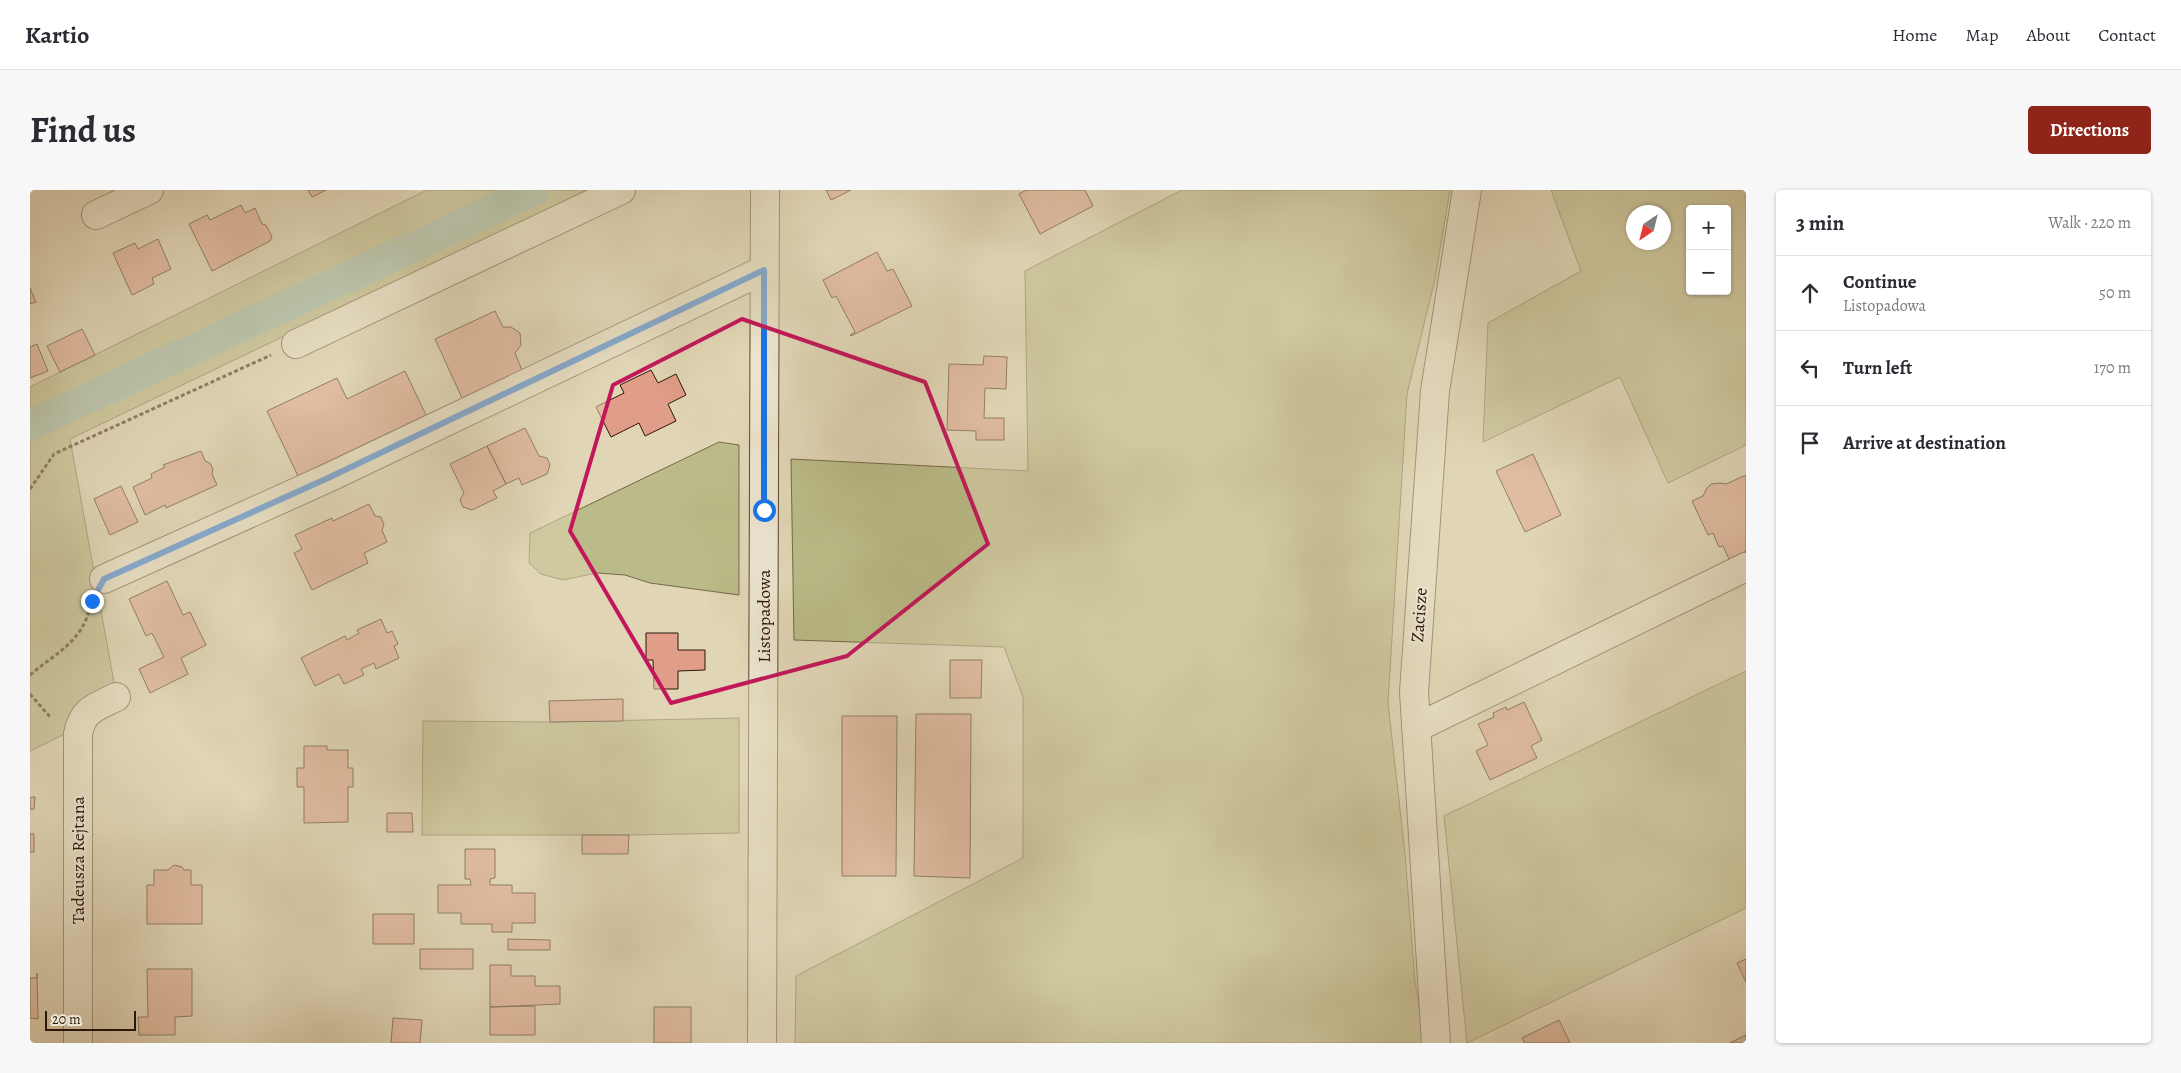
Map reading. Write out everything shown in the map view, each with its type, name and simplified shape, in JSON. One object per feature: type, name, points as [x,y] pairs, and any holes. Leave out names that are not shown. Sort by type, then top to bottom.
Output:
[{"type":"street","points":[[96,215],[149,190]]},
{"type":"street","points":[[296,344],[621,190]]},
{"type":"street","name":"Listopadowa","points":[[762,1043],[765,190]]},
{"type":"street","name":"Zacisze","points":[[1436,1043],[1414,692],[1435,391],[1467,190]]},
{"type":"street","points":[[104,579],[328,478],[764,270]]},
{"type":"street","points":[[1416,728],[1746,568]]},
{"type":"street","name":"Tadeusza Rejtana","points":[[78,1043],[78,734],[80,724],[86,712],[116,698]]},
{"type":"path","points":[[30,489],[54,454],[296,344]]},
{"type":"path","points":[[30,675],[79,634],[88,619],[92,601],[104,579]]},
{"type":"highlighted area","points":[[742,319],[925,382],[988,544],[847,656],[671,703],[570,531],[613,385]]},
{"type":"green space","points":[[427,190],[588,190],[70,439],[115,688],[67,733],[30,751],[30,387]]},
{"type":"green space","points":[[1182,190],[1450,190],[1435,279],[1407,394],[1388,703],[1405,854],[1415,982],[1425,1043],[795,1043],[796,976],[1023,858],[1023,697],[1004,647],[794,640],[791,459],[1028,471],[1025,271]]},
{"type":"green space","points":[[1551,190],[1746,190],[1746,445],[1668,483],[1620,377],[1483,442],[1488,323],[1581,271]]},
{"type":"green space","points":[[719,442],[739,445],[739,595],[650,583],[625,575],[597,573],[563,580],[541,574],[529,563],[530,533]]},
{"type":"green space","points":[[1746,671],[1746,908],[1467,1043],[1444,816]]},
{"type":"green space","points":[[739,718],[739,833],[422,835],[423,721],[550,722]]},
{"type":"building","points":[[308,190],[326,190],[312,197]]},
{"type":"building","points":[[826,190],[851,190],[831,200]]},
{"type":"building","points":[[1026,190],[1085,190],[1093,206],[1040,234],[1019,194]]},
{"type":"building","points":[[241,205],[245,213],[255,208],[262,224],[266,225],[272,237],[270,241],[212,271],[189,224],[207,215],[210,220]]},
{"type":"building","points":[[158,239],[171,269],[152,278],[154,284],[132,295],[113,253],[135,243],[138,249]]},
{"type":"building","points":[[877,252],[887,271],[893,269],[912,306],[851,336],[855,332],[836,296],[832,298],[823,280]]},
{"type":"building","points":[[30,288],[36,302],[30,304]]},
{"type":"building","points":[[495,311],[503,327],[511,327],[520,333],[521,345],[515,353],[522,370],[462,398],[435,339]]},
{"type":"building","points":[[82,329],[95,355],[60,372],[47,346]]},
{"type":"building","points":[[37,344],[48,371],[30,378],[30,347]]},
{"type":"building","points":[[984,356],[1007,357],[1006,389],[985,388],[984,418],[1004,418],[1004,440],[976,440],[976,431],[947,430],[949,364],[983,365]]},
{"type":"building","points":[[651,370],[658,383],[676,374],[686,395],[668,404],[676,421],[645,436],[639,423],[611,437],[596,407],[624,393],[620,385]]},
{"type":"building","points":[[405,371],[426,415],[298,476],[267,411],[337,378],[347,399]]},
{"type":"building","points":[[525,428],[539,456],[547,458],[550,465],[547,474],[522,485],[519,478],[506,484],[487,446]]},
{"type":"building","points":[[487,446],[506,484],[493,491],[497,498],[472,510],[463,507],[460,500],[464,493],[450,464]]},
{"type":"building","points":[[201,451],[205,461],[210,463],[213,469],[212,474],[217,485],[166,508],[165,505],[145,515],[133,487],[152,478],[151,474],[165,467],[163,465]]},
{"type":"building","points":[[1533,454],[1561,515],[1525,532],[1496,471]]},
{"type":"building","points":[[1746,475],[1746,551],[1729,559],[1723,546],[1719,547],[1713,533],[1708,535],[1692,501],[1703,496],[1711,484],[1726,484]]},
{"type":"building","points":[[121,486],[138,522],[110,535],[94,499]]},
{"type":"building","points":[[369,504],[375,516],[381,517],[384,525],[382,530],[387,542],[364,553],[368,563],[312,590],[294,553],[302,549],[295,535],[332,518],[333,521]]},
{"type":"building","points":[[167,581],[183,615],[190,612],[206,645],[181,658],[188,674],[150,693],[139,669],[164,657],[152,633],[146,636],[129,599]]},
{"type":"building","points":[[381,619],[387,633],[392,631],[398,644],[394,646],[399,658],[376,669],[374,663],[361,669],[364,675],[344,684],[339,674],[315,686],[301,658],[345,636],[347,640],[359,633],[357,630]]},
{"type":"building","points":[[646,633],[678,633],[678,650],[705,650],[705,670],[678,671],[678,689],[654,689],[653,660],[646,660]]},
{"type":"building","points":[[950,660],[982,660],[981,698],[950,698]]},
{"type":"building","points":[[623,699],[623,721],[550,722],[549,701]]},
{"type":"building","points":[[1524,702],[1542,740],[1531,746],[1537,758],[1490,780],[1476,751],[1488,745],[1478,724],[1494,717],[1493,713],[1506,707],[1507,710]]},
{"type":"building","points":[[916,714],[971,714],[970,878],[914,876]]},
{"type":"building","points":[[842,716],[897,716],[896,876],[842,876]]},
{"type":"building","points":[[304,746],[327,746],[327,750],[348,750],[348,768],[353,768],[353,787],[348,787],[348,822],[304,823],[304,787],[297,787],[297,768],[304,768]]},
{"type":"building","points":[[35,797],[34,809],[30,809],[30,798]]},
{"type":"building","points":[[387,813],[412,813],[413,832],[387,832]]},
{"type":"building","points":[[30,834],[34,834],[34,852],[30,852]]},
{"type":"building","points":[[582,835],[629,835],[628,854],[582,854]]},
{"type":"building","points":[[465,849],[495,849],[495,878],[490,879],[490,885],[512,885],[512,893],[535,893],[535,923],[512,923],[512,932],[492,932],[492,924],[461,924],[461,913],[438,913],[438,885],[471,885],[470,879],[465,879]]},
{"type":"building","points":[[174,865],[182,867],[184,870],[191,870],[191,885],[202,885],[202,924],[147,924],[147,885],[154,885],[154,870],[168,870]]},
{"type":"building","points":[[373,914],[414,914],[414,944],[373,944]]},
{"type":"building","points":[[508,939],[550,940],[550,950],[508,950]]},
{"type":"building","points":[[420,949],[473,949],[473,969],[420,969]]},
{"type":"building","points":[[1746,959],[1746,982],[1737,963]]},
{"type":"building","points":[[490,965],[511,965],[511,976],[535,976],[535,986],[560,986],[560,1004],[490,1007]]},
{"type":"building","points":[[147,969],[192,969],[192,1016],[175,1017],[175,1035],[139,1035],[138,1017],[148,1017]]},
{"type":"building","points":[[37,973],[38,1019],[30,1018],[30,978],[37,978]]},
{"type":"building","points":[[535,1006],[535,1035],[490,1035],[490,1007]]},
{"type":"building","points":[[654,1007],[691,1007],[691,1043],[654,1043]]},
{"type":"building","points":[[393,1018],[422,1020],[420,1043],[391,1043]]},
{"type":"building","points":[[1559,1020],[1570,1043],[1525,1043],[1522,1038]]},
{"type":"building","points":[[1746,1035],[1746,1043],[1730,1043]]},
{"type":"waterway","points":[[30,425],[535,190]]},
{"type":"route","points":[[92,601],[104,579],[328,478],[764,270],[764,510]]}]
